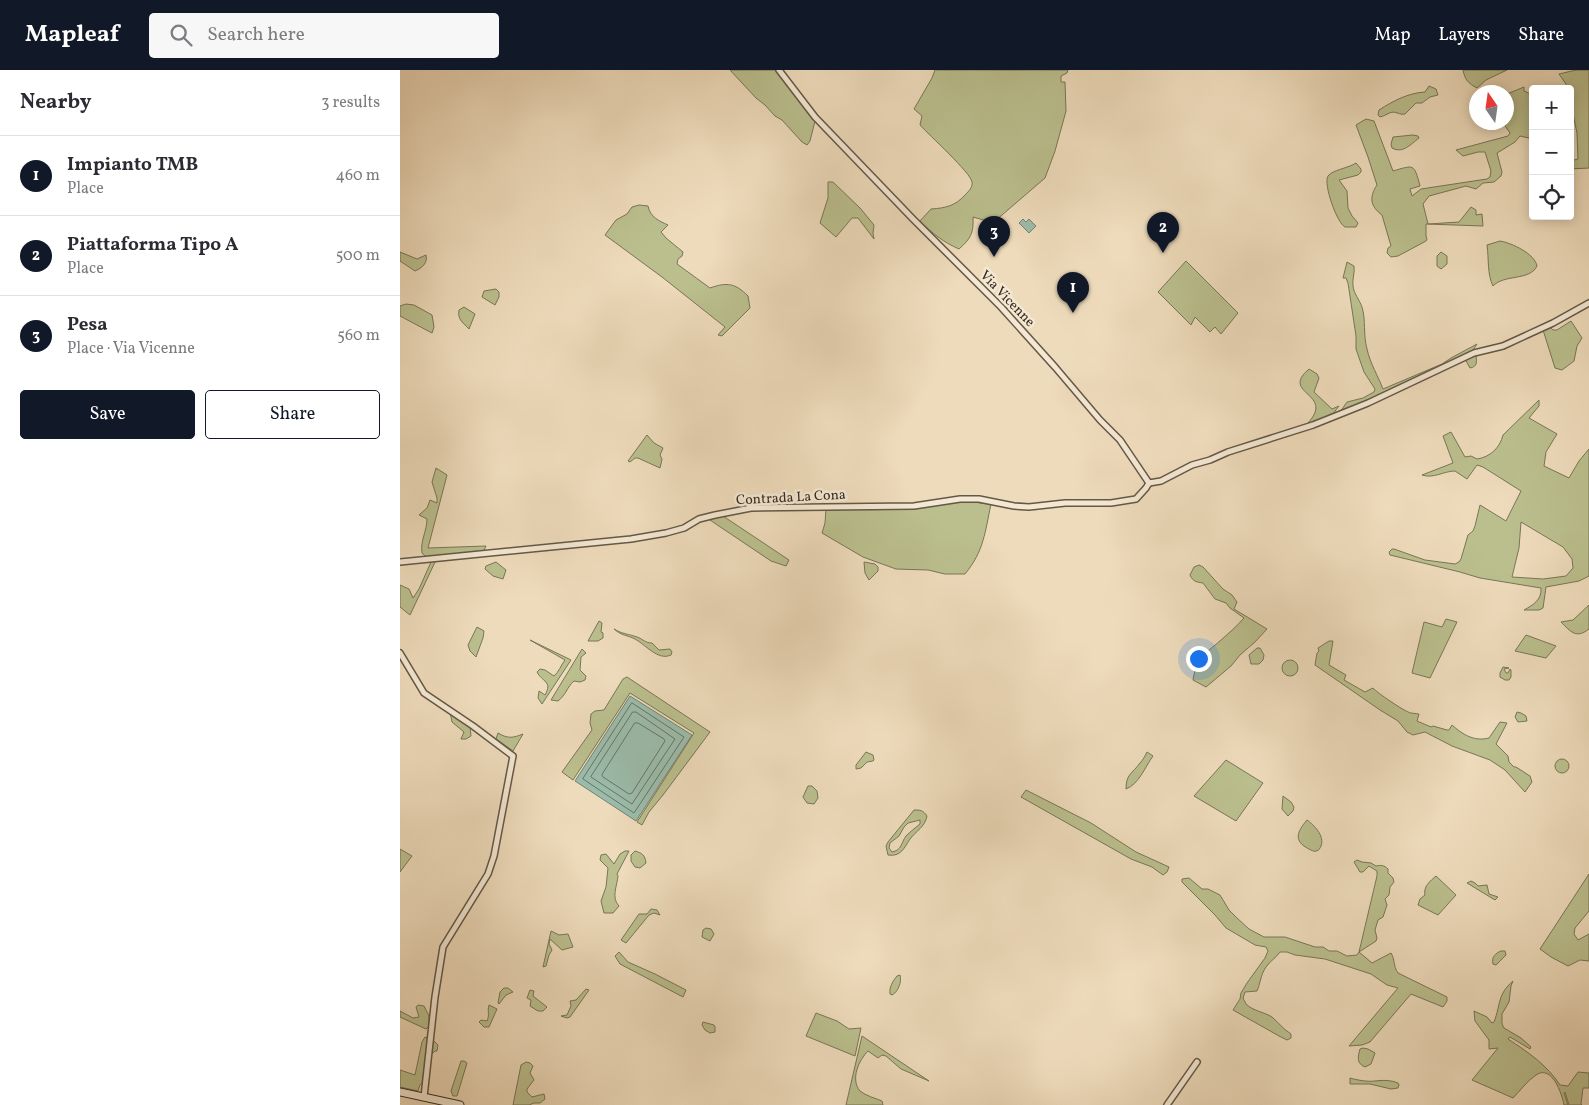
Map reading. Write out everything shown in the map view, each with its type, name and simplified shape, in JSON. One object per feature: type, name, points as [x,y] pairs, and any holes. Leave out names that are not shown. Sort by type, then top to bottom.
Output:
[{"type":"main road","points":[[400,1092],[460,1105]]},
{"type":"street","name":"Via Vicenne","points":[[779,70],[816,118],[1001,307],[1056,367],[1100,420],[1120,440],[1149,483]]},
{"type":"street","points":[[1149,483],[1161,481],[1192,465],[1314,425],[1368,403],[1474,353],[1503,346],[1553,323],[1589,303]]},
{"type":"street","name":"Contrada La Cona","points":[[400,562],[631,539],[666,533],[684,528],[699,519],[752,508],[914,506],[960,499],[980,499],[1029,507],[1065,503],[1111,503],[1136,499],[1149,483]]},
{"type":"street","points":[[400,653],[424,693],[513,756],[494,856],[488,874],[443,946],[435,997],[424,1097]]},
{"type":"street","points":[[1166,1105],[1197,1062]]},
{"type":"green space","points":[[730,70],[777,70],[815,121],[810,141],[807,145],[756,98]]},
{"type":"green space","points":[[935,70],[1068,70],[1067,73],[1061,76],[1061,82],[1065,82],[1066,111],[1045,178],[995,221],[973,217],[973,228],[970,236],[959,249],[938,237],[920,221],[931,209],[946,207],[958,202],[972,184],[970,177],[965,171],[920,125],[922,116],[914,109]]},
{"type":"green space","points":[[1463,70],[1507,70],[1486,80],[1480,85],[1472,85],[1467,81]]},
{"type":"green space","points":[[1576,70],[1589,70],[1589,168],[1574,169],[1574,160],[1578,159],[1577,133],[1574,119],[1574,85],[1566,85],[1559,74]]},
{"type":"green space","points":[[1429,86],[1436,89],[1438,95],[1430,97],[1422,103],[1416,103],[1405,114],[1394,112],[1380,117],[1378,115],[1379,110],[1401,98],[1425,92]]},
{"type":"green space","points":[[1524,87],[1524,91],[1529,93],[1529,138],[1520,136],[1515,142],[1497,153],[1502,172],[1501,176],[1494,182],[1483,183],[1476,189],[1466,186],[1429,196],[1423,204],[1428,224],[1459,222],[1471,207],[1476,210],[1476,215],[1482,214],[1483,226],[1426,224],[1426,241],[1398,256],[1391,257],[1387,253],[1388,248],[1391,246],[1382,215],[1375,208],[1372,201],[1377,185],[1356,125],[1366,119],[1374,121],[1393,171],[1409,167],[1414,170],[1420,186],[1410,189],[1412,196],[1421,189],[1490,177],[1491,171],[1485,152],[1463,156],[1456,150],[1508,136],[1510,133],[1508,130],[1514,130],[1514,91]]},
{"type":"green space","points":[[1413,135],[1419,138],[1407,148],[1396,150],[1392,148],[1393,137]]},
{"type":"green space","points":[[1356,163],[1361,169],[1358,175],[1339,180],[1347,191],[1348,208],[1358,223],[1356,227],[1345,227],[1335,211],[1329,195],[1327,180],[1330,174]]},
{"type":"green space","points":[[828,182],[833,182],[860,208],[874,225],[874,239],[858,218],[852,218],[836,237],[820,223],[828,198]]},
{"type":"green space","points":[[639,205],[648,206],[653,216],[668,225],[661,232],[683,252],[677,264],[710,288],[726,284],[731,285],[739,288],[748,296],[750,308],[722,336],[718,335],[725,327],[605,235],[616,220],[627,214],[632,207]]},
{"type":"green space","points":[[1500,241],[1511,244],[1528,253],[1537,266],[1529,274],[1498,282],[1493,286],[1489,271],[1487,245]]},
{"type":"green space","points":[[400,252],[417,259],[426,255],[425,263],[415,271],[400,261]]},
{"type":"green space","points":[[1441,252],[1447,256],[1447,264],[1441,269],[1437,266],[1437,256]]},
{"type":"green space","points":[[1186,261],[1238,313],[1221,334],[1215,327],[1210,332],[1195,317],[1191,325],[1158,292]]},
{"type":"green space","points":[[1347,262],[1354,266],[1353,286],[1363,312],[1367,349],[1383,389],[1442,364],[1477,344],[1473,350],[1385,393],[1340,412],[1347,402],[1363,398],[1374,392],[1375,389],[1364,372],[1356,349],[1356,336],[1348,283],[1346,278],[1343,278]]},
{"type":"green space","points":[[496,289],[499,292],[499,297],[495,305],[482,297],[484,291]]},
{"type":"green space","points":[[406,304],[414,305],[432,315],[434,327],[432,333],[400,316],[400,306]]},
{"type":"green space","points":[[464,307],[475,314],[469,329],[459,316],[459,310]]},
{"type":"green space","points":[[1571,321],[1582,338],[1577,346],[1574,361],[1562,370],[1555,368],[1543,330],[1550,327],[1553,330],[1557,330]]},
{"type":"green space","points":[[1476,356],[1476,364],[1470,368],[1465,359]]},
{"type":"green space","points":[[1309,369],[1317,374],[1319,378],[1314,392],[1332,409],[1339,406],[1332,415],[1308,423],[1315,413],[1316,405],[1300,384],[1301,377]]},
{"type":"green space","points":[[1539,400],[1539,406],[1529,418],[1557,434],[1546,452],[1544,466],[1569,478],[1589,449],[1589,576],[1579,581],[1546,587],[1543,608],[1539,610],[1524,610],[1538,599],[1541,588],[1480,578],[1390,555],[1389,552],[1394,549],[1425,560],[1455,564],[1461,559],[1468,535],[1473,531],[1480,505],[1506,521],[1521,491],[1483,467],[1477,465],[1467,479],[1455,471],[1430,476],[1422,475],[1453,463],[1443,436],[1451,432],[1465,457],[1471,456],[1477,459],[1494,451],[1500,444],[1503,435]],"holes":[[[1521,522],[1563,547],[1572,559],[1573,568],[1566,576],[1543,579],[1512,577],[1519,548]]]},
{"type":"green space","points":[[647,435],[654,443],[663,448],[660,455],[662,459],[660,468],[638,458],[630,462],[628,461]]},
{"type":"green space","points":[[436,468],[447,475],[428,548],[486,546],[483,552],[426,557],[422,553],[427,519],[419,515],[427,508],[430,500],[437,503],[432,482]]},
{"type":"green space","points":[[962,501],[991,504],[980,549],[965,574],[896,569],[863,557],[822,533],[826,509]]},
{"type":"green space","points":[[723,516],[789,560],[786,566],[771,561],[707,518]]},
{"type":"green space","points":[[436,560],[410,615],[400,607],[400,585],[409,589],[413,598],[431,562]]},
{"type":"green space","points":[[496,562],[506,570],[503,579],[493,576],[485,569],[486,566]]},
{"type":"green space","points":[[864,562],[875,564],[878,567],[878,571],[869,580],[865,573]]},
{"type":"green space","points":[[1199,565],[1223,589],[1232,595],[1237,602],[1234,609],[1267,629],[1231,666],[1206,687],[1193,680],[1199,661],[1244,618],[1226,603],[1215,599],[1203,583],[1192,579],[1190,575],[1194,567]]},
{"type":"green space","points":[[1589,605],[1589,629],[1581,634],[1574,633],[1561,622],[1573,620]]},
{"type":"green space","points":[[1446,619],[1457,622],[1430,678],[1412,673],[1424,622],[1442,627]]},
{"type":"green space","points":[[599,621],[602,623],[601,632],[603,633],[603,638],[598,641],[588,641]]},
{"type":"green space","points":[[477,627],[484,631],[476,657],[470,651],[468,645]]},
{"type":"green space","points":[[614,629],[652,643],[659,650],[670,649],[671,655],[661,656],[652,652],[635,639]]},
{"type":"green space","points":[[1526,635],[1556,646],[1546,658],[1515,651]]},
{"type":"green space","points":[[530,640],[571,660],[542,704],[538,698],[539,691],[545,695],[548,687],[537,672],[540,669],[545,670],[554,676],[565,660]]},
{"type":"green space","points":[[1329,641],[1333,641],[1329,665],[1346,675],[1344,680],[1365,692],[1373,688],[1403,709],[1419,714],[1417,721],[1431,727],[1447,730],[1452,725],[1464,734],[1478,739],[1489,738],[1500,722],[1507,723],[1496,744],[1508,756],[1509,762],[1514,767],[1530,776],[1532,782],[1525,792],[1505,770],[1490,760],[1452,746],[1425,732],[1413,735],[1407,732],[1398,721],[1315,665],[1319,651],[1318,648]]},
{"type":"green space","points":[[1257,648],[1260,648],[1264,655],[1263,660],[1259,664],[1251,664],[1249,655]]},
{"type":"green space","points":[[582,649],[586,653],[581,657],[580,670],[586,676],[585,680],[580,682],[574,681],[558,701],[551,700]]},
{"type":"green space","points":[[1287,660],[1293,660],[1298,665],[1296,674],[1287,676],[1282,671],[1282,665]]},
{"type":"green space","points":[[1503,667],[1509,668],[1504,669],[1506,673],[1511,670],[1509,680],[1500,677]]},
{"type":"green space","points":[[627,677],[710,732],[649,812],[642,825],[637,822],[694,733],[630,693],[573,780],[562,772],[592,730],[590,723],[591,714],[595,711],[604,710],[623,679]]},
{"type":"green space","points":[[450,712],[470,726],[471,736],[461,739],[464,732],[452,722]]},
{"type":"green space","points":[[1517,712],[1526,716],[1527,721],[1518,722],[1515,717]]},
{"type":"green space","points":[[498,733],[510,737],[523,734],[513,751],[496,739]]},
{"type":"green space","points":[[866,752],[873,755],[874,760],[856,769],[856,765]]},
{"type":"green space","points":[[1147,752],[1153,756],[1135,783],[1126,789],[1128,777]]},
{"type":"green space","points":[[1562,759],[1567,761],[1569,766],[1567,771],[1562,773],[1557,771],[1555,766],[1557,761]]},
{"type":"green space","points":[[1226,760],[1263,783],[1236,821],[1194,796]]},
{"type":"green space","points":[[808,786],[812,786],[817,791],[818,798],[814,804],[807,803],[803,797]]},
{"type":"green space","points":[[1026,790],[1091,823],[1136,852],[1169,867],[1167,872],[1163,875],[1152,867],[1131,859],[1021,797]]},
{"type":"green space","points":[[1283,796],[1294,807],[1288,816],[1282,809]]},
{"type":"green space","points":[[914,810],[921,811],[927,816],[922,826],[912,836],[904,849],[896,855],[888,855],[886,846]],"holes":[[[920,820],[920,824],[906,836],[900,848],[892,852],[889,848],[890,843],[899,836],[904,827],[908,823]]]},
{"type":"green space","points":[[1307,820],[1316,828],[1321,838],[1321,846],[1317,851],[1312,851],[1304,846],[1298,836]]},
{"type":"green space","points":[[400,849],[412,856],[400,872]]},
{"type":"green space","points":[[629,851],[617,874],[615,892],[615,899],[619,906],[613,913],[604,913],[601,901],[606,887],[608,868],[600,860],[601,855],[606,854],[614,864],[620,854]]},
{"type":"green space","points":[[635,851],[643,855],[646,860],[646,863],[640,868],[635,867],[631,861],[631,855]]},
{"type":"green space","points":[[1357,860],[1385,867],[1388,869],[1388,873],[1394,882],[1390,887],[1389,895],[1385,899],[1387,905],[1383,917],[1378,920],[1375,930],[1376,941],[1359,952],[1377,871],[1369,866],[1363,872],[1360,872],[1354,862]]},
{"type":"green space","points":[[1589,874],[1589,911],[1575,928],[1574,934],[1578,940],[1589,934],[1589,961],[1580,960],[1568,966],[1540,949]]},
{"type":"green space","points":[[1436,876],[1456,895],[1438,915],[1418,905],[1420,899],[1425,895],[1425,889],[1428,884]]},
{"type":"green space","points":[[1189,878],[1202,889],[1208,889],[1220,895],[1229,910],[1237,918],[1249,929],[1264,937],[1285,937],[1315,947],[1323,947],[1329,951],[1337,951],[1347,956],[1357,955],[1359,952],[1372,963],[1391,953],[1398,973],[1447,997],[1447,1001],[1443,1007],[1411,994],[1370,1042],[1349,1046],[1398,988],[1387,985],[1371,974],[1325,959],[1280,952],[1264,970],[1257,991],[1245,992],[1243,998],[1246,1004],[1272,1017],[1291,1034],[1291,1038],[1287,1040],[1233,1010],[1247,983],[1265,958],[1268,951],[1266,947],[1255,945],[1226,928],[1182,882],[1182,879]]},
{"type":"green space","points":[[1471,881],[1478,886],[1487,885],[1489,894],[1498,897],[1495,900],[1467,883]]},
{"type":"green space","points":[[651,909],[657,910],[660,915],[654,913],[649,915],[626,943],[621,940],[639,914],[647,914]]},
{"type":"green space","points":[[706,928],[711,929],[714,934],[710,941],[702,937],[703,930]]},
{"type":"green space","points":[[551,931],[559,935],[568,934],[573,947],[562,950],[550,939],[549,944],[552,950],[546,966],[543,967]]},
{"type":"green space","points":[[1501,951],[1505,951],[1506,955],[1496,965],[1493,964],[1494,956]]},
{"type":"green space","points":[[619,952],[628,962],[686,990],[683,997],[620,964],[615,956]]},
{"type":"green space","points":[[900,975],[899,986],[892,995],[890,991],[892,984],[897,976]]},
{"type":"green space","points":[[1513,981],[1509,1002],[1502,1014],[1502,1024],[1504,1028],[1521,1038],[1531,1047],[1530,1049],[1510,1037],[1508,1039],[1543,1065],[1560,1085],[1568,1086],[1578,1072],[1589,1073],[1589,1088],[1583,1088],[1582,1105],[1569,1105],[1565,1092],[1568,1105],[1564,1105],[1555,1082],[1547,1074],[1536,1075],[1513,1098],[1472,1080],[1498,1048],[1489,1049],[1489,1040],[1475,1021],[1474,1011],[1487,1017],[1492,1023],[1494,1022],[1502,995]]},
{"type":"green space","points":[[504,988],[508,988],[513,992],[506,995],[499,1004],[500,992]]},
{"type":"green space","points":[[586,989],[589,990],[570,1017],[561,1016],[567,1015],[571,1006],[570,1001],[576,1000]]},
{"type":"green space","points":[[530,990],[534,991],[533,996],[547,1007],[543,1011],[538,1011],[530,1006],[531,1000],[527,998]]},
{"type":"green space","points":[[418,1005],[424,1006],[429,1016],[429,1026],[426,1029],[400,1017],[400,1011],[413,1018],[419,1017],[416,1007]]},
{"type":"green space","points":[[489,1005],[497,1009],[489,1027],[484,1027],[479,1022],[481,1020],[487,1021]]},
{"type":"green space","points":[[816,1013],[837,1021],[849,1029],[861,1028],[855,1056],[806,1036]]},
{"type":"green space","points":[[703,1022],[714,1025],[715,1032],[710,1033],[705,1030],[702,1025]]},
{"type":"green space","points":[[862,1036],[929,1081],[901,1069],[886,1056],[882,1055],[878,1058],[868,1051],[857,1070],[857,1086],[862,1093],[882,1101],[883,1105],[846,1105]]},
{"type":"green space","points":[[425,1037],[433,1040],[438,1045],[437,1051],[428,1054],[424,1081],[418,1091],[400,1087],[400,1070],[415,1075],[422,1042]]},
{"type":"green space","points":[[1363,1048],[1375,1053],[1371,1064],[1365,1067],[1358,1060],[1360,1049]]},
{"type":"green space","points":[[461,1061],[467,1063],[457,1096],[453,1096],[451,1091]]},
{"type":"green space","points":[[526,1062],[533,1066],[530,1073],[534,1080],[527,1089],[527,1092],[532,1097],[544,1094],[545,1099],[540,1103],[513,1105],[521,1065]]},
{"type":"green space","points":[[1350,1078],[1365,1081],[1384,1080],[1398,1083],[1399,1085],[1398,1088],[1391,1089],[1370,1084],[1350,1084]]},
{"type":"water","points":[[1023,219],[1026,222],[1029,219],[1036,226],[1029,233],[1019,223]]},
{"type":"water","points":[[630,696],[692,735],[636,821],[575,781]]},
{"type":"place","name":"Piattaforma Tipo A","points":[[1163,253]]},
{"type":"place","name":"Pesa","points":[[994,257]]},
{"type":"place","name":"Impianto TMB","points":[[1073,313]]}]
